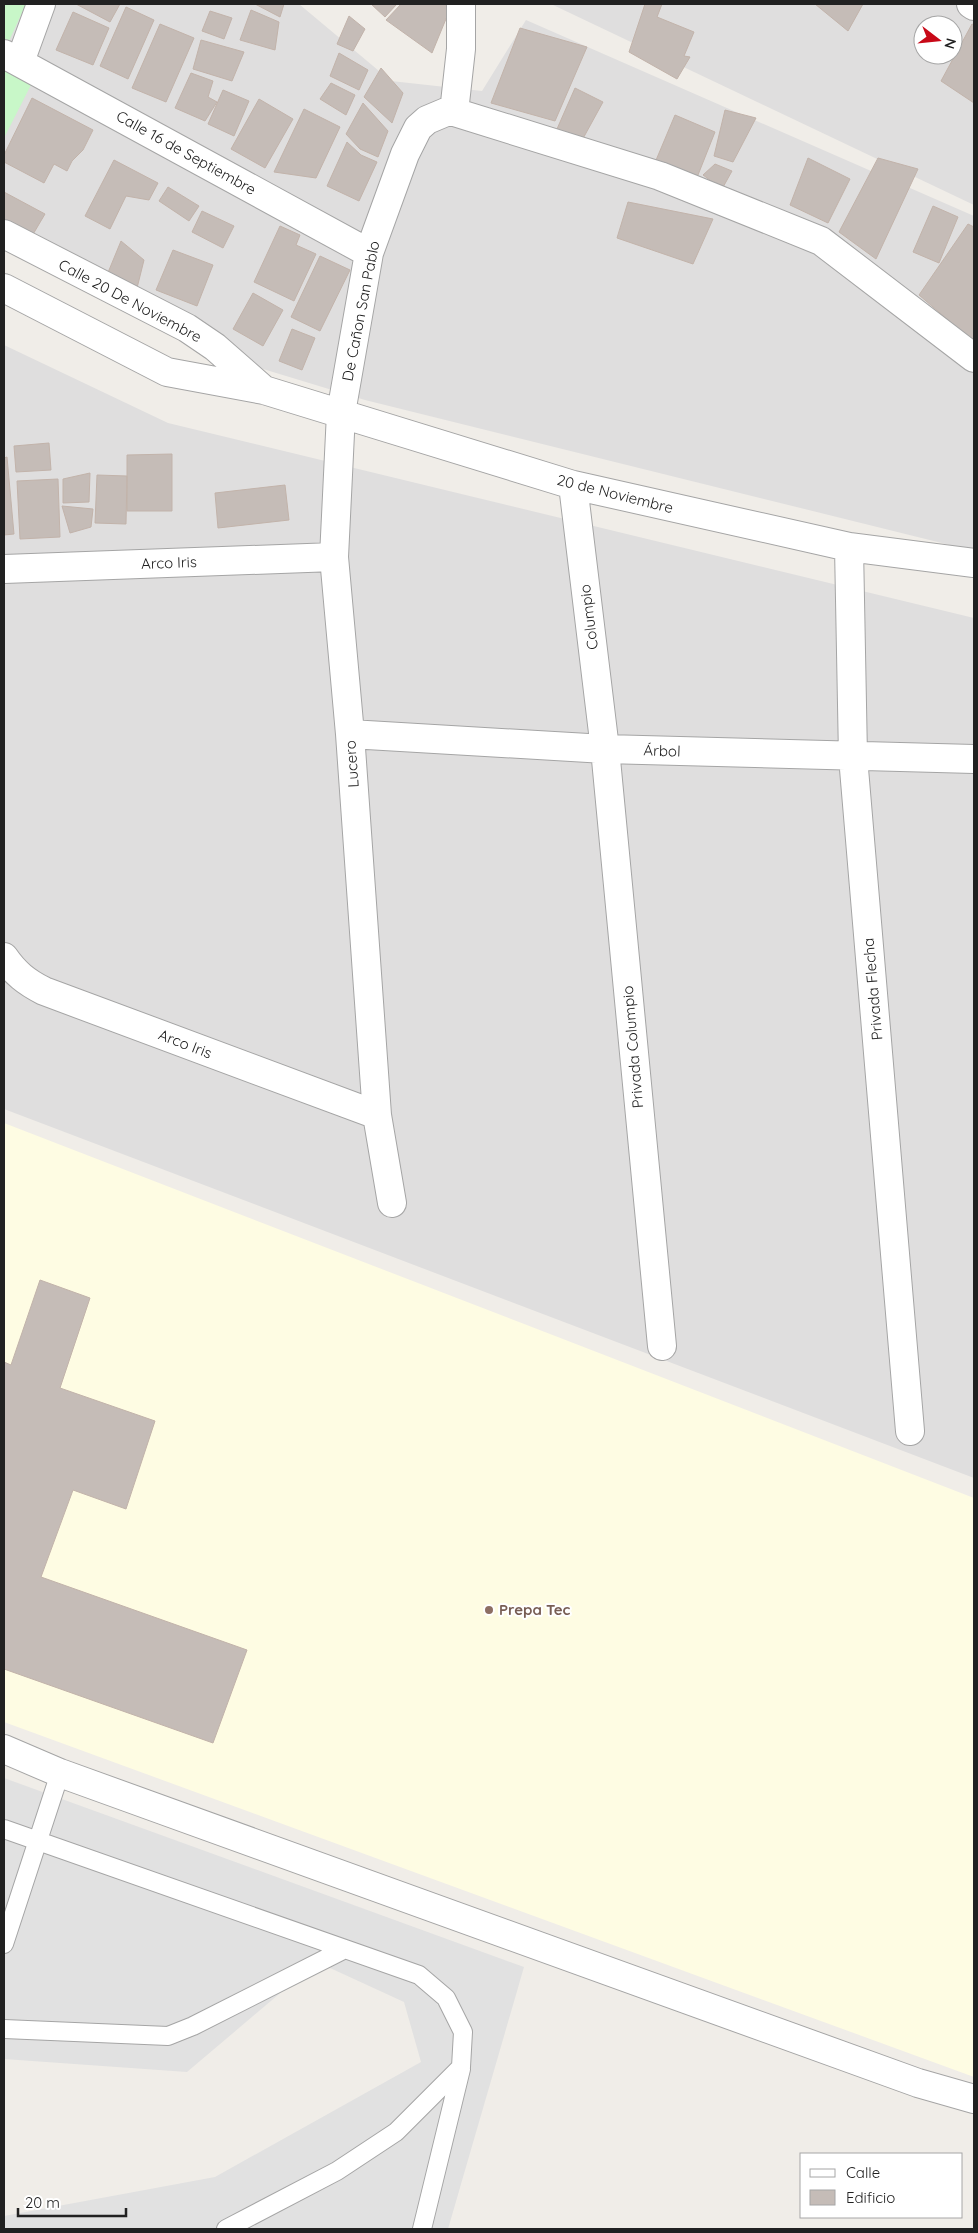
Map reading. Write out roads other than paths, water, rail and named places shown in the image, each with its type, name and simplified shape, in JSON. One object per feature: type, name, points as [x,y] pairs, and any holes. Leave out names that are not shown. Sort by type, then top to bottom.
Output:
[{"type":"street","points":[[9,58],[41,4]]},
{"type":"street","points":[[461,4],[461,49],[454,112],[660,176],[821,241],[974,358]]},
{"type":"street","name":"Calle 16 de Septiembre","points":[[9,58],[369,253]]},
{"type":"street","name":"De Cañon San Pablo","points":[[341,413],[369,253],[405,154],[418,128],[427,120],[446,112],[454,112]]},
{"type":"street","name":"Calle 20 De Noviembre","points":[[4,234],[187,328],[215,347],[264,390]]},
{"type":"street","points":[[4,288],[167,372],[264,390]]},
{"type":"street","name":"20 de Noviembre","points":[[264,390],[574,485],[849,547],[974,563]]},
{"type":"street","name":"Lucero","points":[[341,413],[334,557],[350,734],[377,1116],[392,1203]]},
{"type":"street","name":"Columpio","points":[[574,485],[605,749]]},
{"type":"street","name":"Privada Flecha","points":[[849,547],[853,757],[910,1431]]},
{"type":"street","name":"Arco Iris","points":[[4,569],[334,557]]},
{"type":"street","name":"Árbol","points":[[350,734],[605,749],[974,759]]},
{"type":"street","name":"Privada Columpio","points":[[605,749],[662,1346]]},
{"type":"street","name":"Arco Iris","points":[[4,957],[15,973],[28,983],[44,991],[377,1116]]},
{"type":"street","points":[[4,1749],[60,1773],[918,2083],[974,2099]]},
{"type":"lane","points":[[4,1944],[60,1773]]},
{"type":"lane","points":[[4,1829],[38,1839],[419,1975],[446,1998],[463,2032],[461,2067],[422,2229]]},
{"type":"lane","points":[[4,2029],[168,2036],[193,2026],[345,1949]]},
{"type":"lane","points":[[226,2229],[337,2171],[396,2132],[461,2067]]},
{"type":"place","name":"Prepa Tec","points":[[489,1610]]}]
